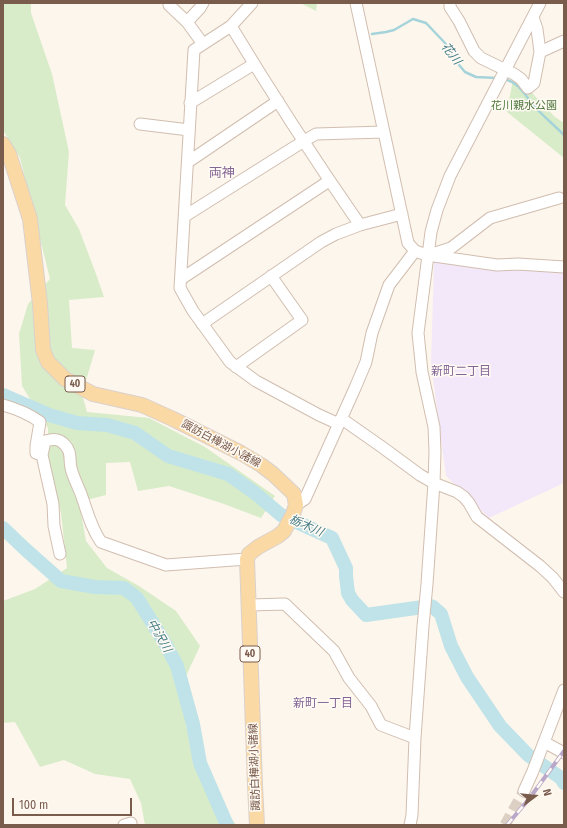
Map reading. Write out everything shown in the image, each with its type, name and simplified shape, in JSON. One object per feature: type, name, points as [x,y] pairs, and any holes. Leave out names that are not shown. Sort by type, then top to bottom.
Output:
[{"type":"main road","name":"諏訪白樺湖小諸線","points":[[3,144],[9,154],[30,219],[40,304],[43,350],[48,362],[65,379],[93,394],[142,405],[241,453],[273,474],[294,494],[296,505]]},
{"type":"main road","points":[[247,558],[258,547],[278,536],[284,530],[296,505]]},
{"type":"main road","name":"諏訪白樺湖小諸線","points":[[247,558],[257,825]]},
{"type":"street","points":[[187,22],[203,3]]},
{"type":"street","points":[[252,3],[231,26],[194,50],[180,288],[192,311],[230,362],[236,367],[256,381],[319,415],[340,421],[382,447],[420,474],[457,492],[469,503],[476,517],[540,566],[553,578],[564,592]]},
{"type":"street","points":[[356,3],[408,243],[415,251],[428,255],[497,265],[518,264],[564,267]]},
{"type":"street","points":[[450,3],[450,7],[474,51],[504,72],[522,79],[528,88],[534,83],[540,52],[537,29],[533,17]]},
{"type":"street","points":[[410,825],[412,815],[415,738],[434,482],[434,427],[422,372],[418,333],[431,232],[437,210],[450,176],[540,3]]},
{"type":"street","points":[[169,5],[187,22],[203,44]]},
{"type":"street","points":[[231,26],[329,181],[360,225]]},
{"type":"street","points":[[540,52],[564,41]]},
{"type":"street","points":[[190,103],[254,64]]},
{"type":"street","points":[[188,162],[278,101]]},
{"type":"street","points":[[140,124],[189,130]]},
{"type":"street","points":[[185,216],[316,134],[384,132]]},
{"type":"street","points":[[181,279],[329,181]]},
{"type":"street","points":[[428,255],[451,248],[490,218],[559,198]]},
{"type":"street","points":[[202,324],[321,242],[336,234],[360,225],[402,214]]},
{"type":"street","points":[[296,505],[305,499],[366,362],[372,333],[389,285],[415,251]]},
{"type":"street","points":[[236,367],[302,320],[271,276]]},
{"type":"street","points":[[3,405],[30,415],[40,422],[36,453],[42,455]]},
{"type":"street","points":[[60,554],[54,526],[53,504],[42,455],[45,441],[52,439],[58,439],[65,445],[71,454],[71,467],[90,523],[101,542],[166,564],[247,558]]},
{"type":"street","points":[[249,605],[285,604],[334,651],[349,678],[371,706],[381,725],[415,738]]},
{"type":"street","points":[[524,791],[564,690]]},
{"type":"street","points":[[542,747],[564,753]]},
{"type":"shaded area","points":[[427,255],[564,267],[564,483],[489,518],[446,476],[431,364],[434,262]]},
{"type":"green space","points":[[3,3],[31,3],[31,13],[52,74],[69,152],[65,205],[79,229],[104,297],[69,300],[72,348],[95,350],[82,394],[87,412],[149,418],[205,447],[275,496],[261,518],[169,486],[138,491],[130,462],[106,463],[106,495],[79,502],[86,541],[107,568],[139,586],[176,611],[200,646],[179,691],[194,762],[236,825],[145,825],[141,803],[130,779],[95,774],[64,760],[40,767],[15,722],[3,723],[3,601],[35,589],[67,568],[61,513],[51,476],[48,455],[48,428],[22,386],[19,334],[28,304],[50,279],[20,158],[3,130]]},
{"type":"green space","points":[[300,3],[317,3],[316,11]]},
{"type":"green space","name":"花川親水公園","points":[[514,74],[555,117],[564,123],[564,158],[507,112]]},
{"type":"waterway","name":"花川","points":[[372,34],[394,30],[413,19],[426,23],[445,43],[454,59],[465,72],[476,77],[497,78]]},
{"type":"waterway","name":"花川","points":[[504,79],[518,86],[537,110],[564,135]]},
{"type":"waterway","name":"栃木川","points":[[3,395],[49,415],[77,423],[107,425],[135,433],[168,456],[228,474],[255,493],[281,515],[332,538],[346,568],[348,593],[352,600],[366,615],[430,606],[433,607],[441,614],[451,646],[467,677],[500,726],[528,755],[561,778],[564,783]]},
{"type":"waterway","name":"中沢川","points":[[3,528],[61,581],[95,587],[124,588],[137,598],[177,666],[193,724],[200,763],[227,825]]},
{"type":"tunnel","points":[[505,825],[524,791]]},
{"type":"railway","points":[[507,825],[529,799],[564,751]]},
{"type":"district","name":"両神","points":[[222,173]]},
{"type":"district","name":"新町二丁目","points":[[461,372]]},
{"type":"district","name":"新町一丁目","points":[[323,704]]}]
